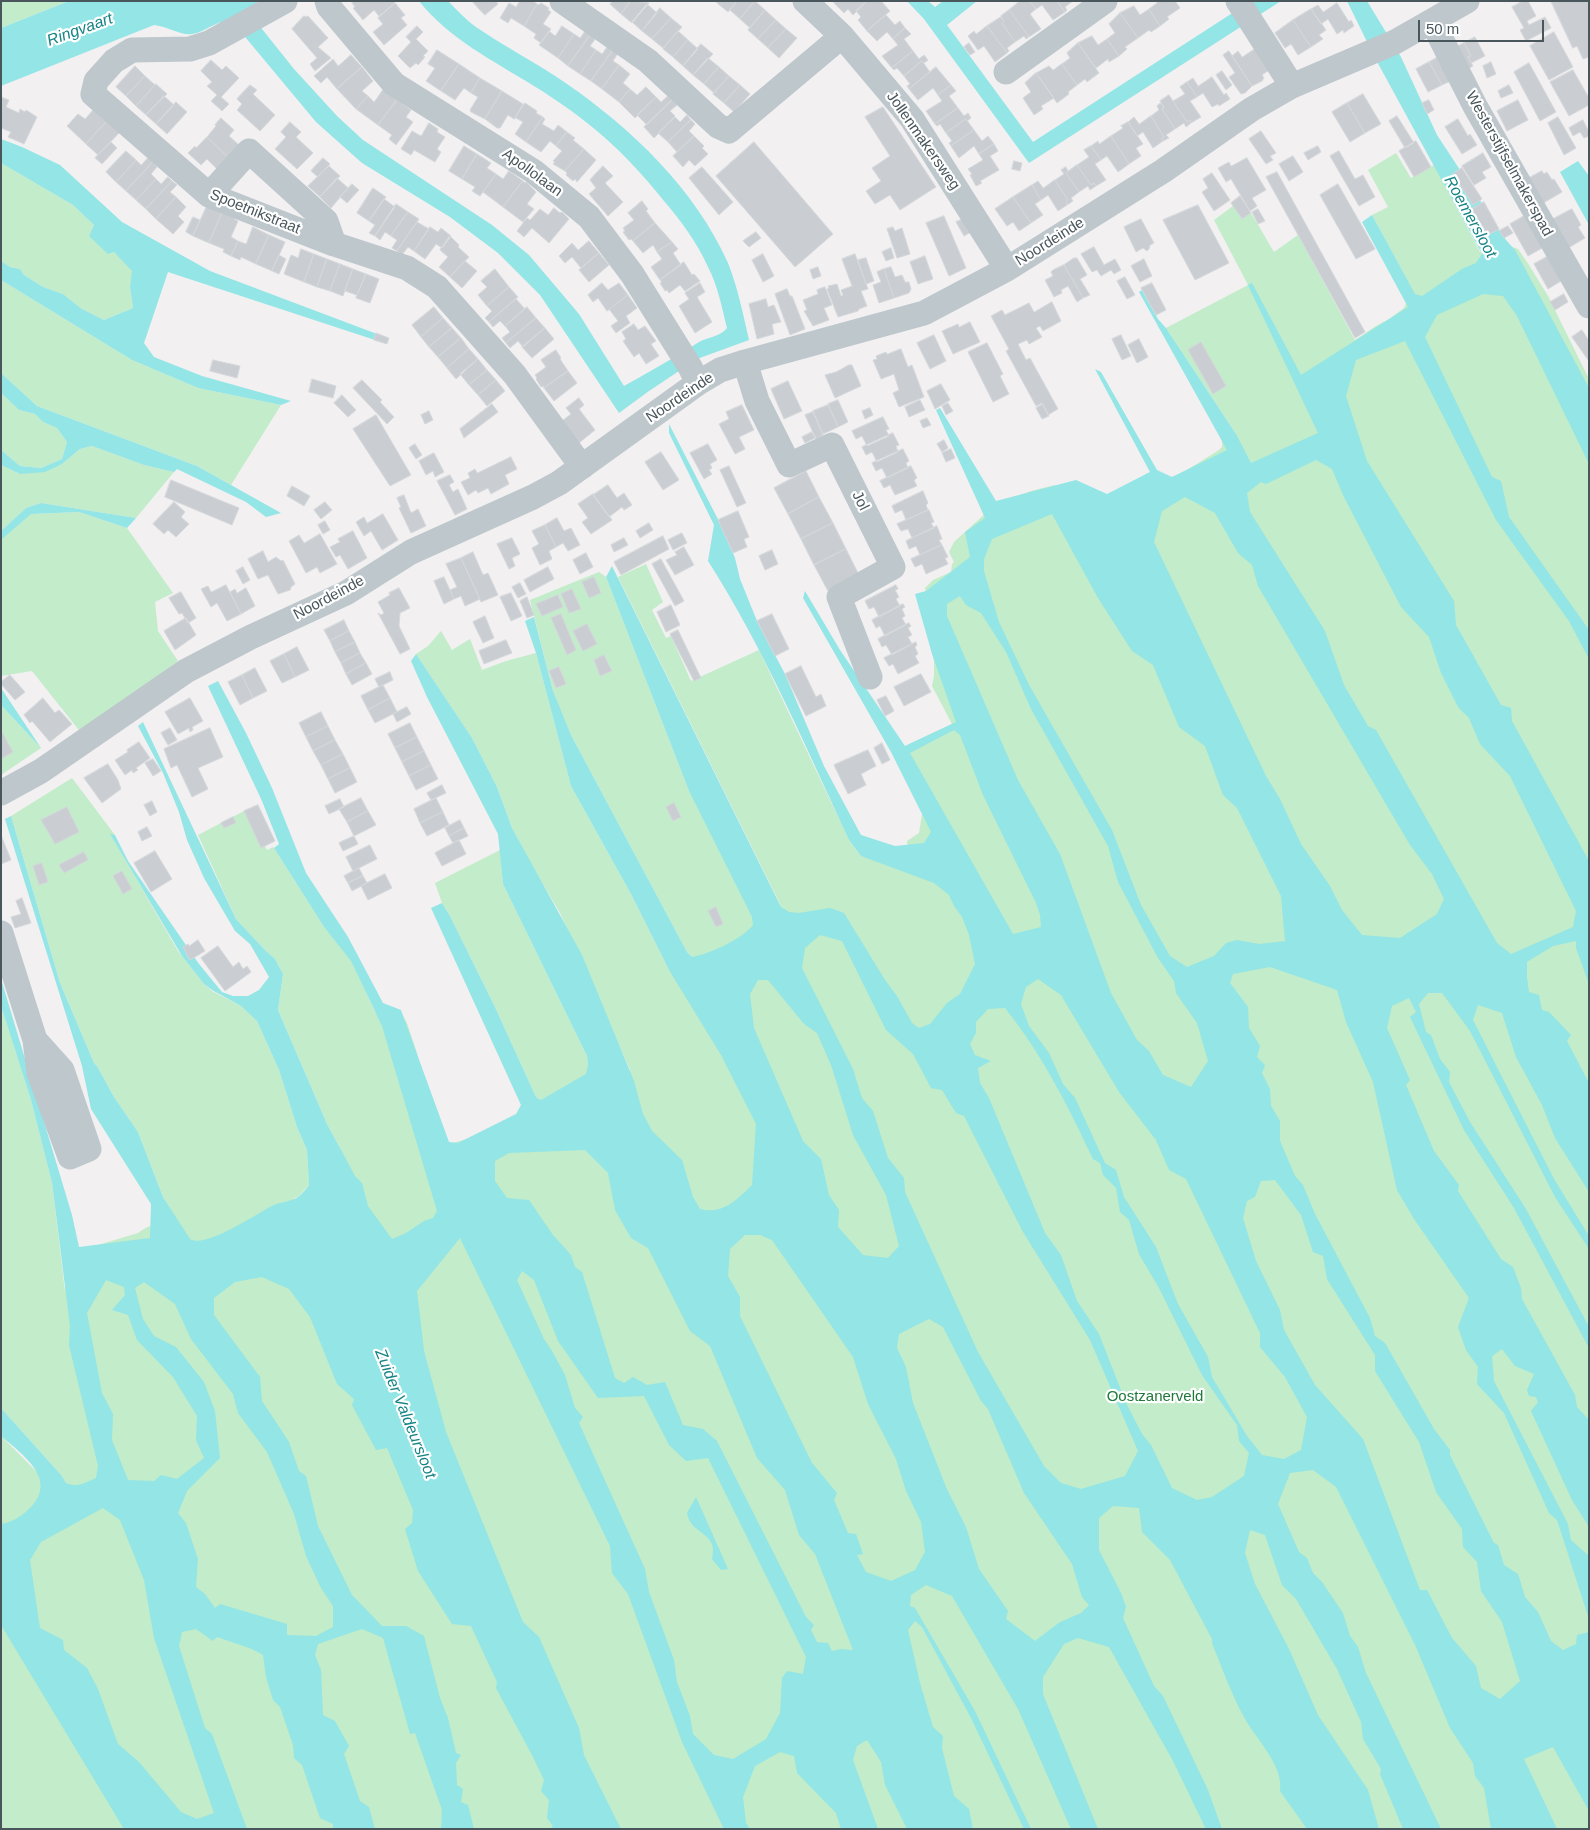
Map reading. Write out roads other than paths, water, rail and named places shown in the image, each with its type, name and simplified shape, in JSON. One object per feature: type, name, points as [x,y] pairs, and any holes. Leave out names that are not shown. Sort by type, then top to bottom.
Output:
[{"type":"street","name":"Apollolaan","points":[[328,1],[329,7],[394,84],[533,171],[589,217],[632,274],[689,367]]},
{"type":"street","points":[[562,1],[648,61],[718,126],[729,131],[842,36]]},
{"type":"street","name":"Jollenmakersweg","points":[[805,1],[842,36],[912,119],[1007,269]]},
{"type":"street","points":[[1006,72],[1104,1]]},
{"type":"street","name":"Noordeinde","points":[[1,793],[41,771],[186,671],[251,637],[346,593],[411,552],[533,497],[559,483],[582,467],[689,367],[720,370],[924,313],[1007,269],[1163,171],[1252,109],[1292,86],[1395,42],[1467,1]]},
{"type":"street","name":"Spoetnikstraat","points":[[274,7],[209,43],[190,49],[132,50],[114,61],[96,81],[93,94],[209,196],[334,244],[407,268],[437,287],[515,375],[582,467]]},
{"type":"street","points":[[1244,10],[1292,86]]},
{"type":"street","name":"Westerstijfselmakerspad","points":[[1432,21],[1476,106],[1589,306]]},
{"type":"street","points":[[209,196],[249,151],[326,221],[334,244]]},
{"type":"street","name":"Jol","points":[[745,362],[757,401],[789,465],[832,445],[893,567],[839,597],[870,677]]},
{"type":"street","points":[[1,933],[35,1040]]},
{"type":"water","name":"Ringvaart","points":[[69,1],[257,1],[253,9],[262,29],[294,69],[337,116],[363,140],[492,225],[529,255],[579,314],[624,386],[699,342],[724,331],[727,328],[719,297],[704,258],[694,240],[649,183],[620,152],[589,124],[554,99],[458,38],[431,15],[419,1],[448,1],[476,27],[556,76],[591,102],[638,141],[660,163],[698,210],[728,263],[749,340],[697,359],[619,413],[540,295],[498,253],[450,217],[362,163],[316,122],[230,21],[220,22],[192,34],[154,25],[1,86],[1,28]]},
{"type":"water","points":[[907,1],[928,1],[935,7],[943,1],[977,1],[947,25],[1033,142],[1251,1],[1281,1],[1029,163],[924,19]]},
{"type":"water","points":[[1347,1],[1367,1],[1401,57],[1437,135],[1506,240],[1515,250],[1589,388],[1589,464],[1517,316],[1503,296],[1483,294],[1437,315],[1425,337],[1492,477],[1501,481],[1509,517],[1589,630],[1589,659],[1569,621],[1496,520],[1405,341],[1356,360],[1346,396],[1367,461],[1454,601],[1456,625],[1501,705],[1511,708],[1512,721],[1589,861],[1589,984],[1576,948],[1576,941],[1553,946],[1527,962],[1527,978],[1529,992],[1539,995],[1542,1010],[1549,1012],[1571,1035],[1567,1041],[1589,1083],[1589,1192],[1555,1138],[1542,1105],[1516,1057],[1502,1013],[1478,1005],[1473,1020],[1554,1179],[1589,1236],[1589,1249],[1555,1197],[1470,1031],[1442,993],[1428,993],[1419,1004],[1426,1032],[1431,1035],[1440,1059],[1450,1072],[1449,1082],[1470,1122],[1526,1209],[1589,1327],[1589,1348],[1514,1208],[1464,1130],[1410,1017],[1416,1012],[1409,998],[1392,1006],[1387,1028],[1410,1080],[1406,1085],[1434,1151],[1459,1185],[1458,1191],[1501,1259],[1513,1267],[1521,1288],[1522,1299],[1575,1395],[1577,1407],[1589,1420],[1589,1527],[1572,1500],[1531,1411],[1538,1402],[1536,1397],[1529,1396],[1527,1390],[1534,1374],[1515,1366],[1502,1349],[1492,1356],[1494,1381],[1568,1524],[1571,1540],[1589,1556],[1589,1619],[1557,1520],[1549,1513],[1504,1413],[1477,1384],[1478,1367],[1466,1350],[1458,1327],[1469,1298],[1414,1219],[1397,1190],[1373,1082],[1346,1022],[1337,990],[1270,967],[1233,974],[1230,983],[1248,1007],[1249,1028],[1260,1046],[1257,1057],[1265,1065],[1262,1073],[1270,1089],[1271,1106],[1280,1121],[1280,1141],[1295,1176],[1303,1185],[1315,1214],[1370,1318],[1375,1336],[1385,1343],[1434,1429],[1450,1450],[1450,1455],[1494,1543],[1498,1545],[1504,1565],[1518,1574],[1525,1597],[1538,1612],[1551,1641],[1563,1650],[1576,1644],[1577,1635],[1589,1632],[1589,1811],[1553,1747],[1524,1759],[1557,1829],[1491,1829],[1484,1788],[1475,1776],[1473,1763],[1450,1728],[1416,1647],[1336,1487],[1313,1470],[1290,1473],[1278,1504],[1299,1552],[1307,1558],[1313,1573],[1322,1582],[1343,1613],[1350,1636],[1358,1647],[1366,1673],[1441,1829],[1403,1829],[1380,1774],[1381,1769],[1363,1739],[1361,1722],[1337,1669],[1296,1599],[1282,1585],[1265,1535],[1250,1530],[1245,1553],[1255,1584],[1289,1649],[1318,1715],[1368,1790],[1379,1829],[1307,1829],[1280,1791],[1278,1771],[1239,1708],[1212,1639],[1170,1560],[1142,1532],[1139,1508],[1113,1506],[1099,1518],[1099,1550],[1126,1607],[1123,1618],[1154,1686],[1163,1696],[1208,1790],[1222,1829],[1204,1829],[1205,1827],[1173,1761],[1109,1647],[1078,1638],[1064,1644],[1043,1677],[1043,1694],[1098,1829],[1071,1829],[1018,1709],[952,1596],[926,1585],[911,1595],[910,1606],[915,1608],[975,1711],[1031,1829],[1024,1829],[971,1718],[922,1627],[915,1621],[908,1630],[920,1683],[933,1727],[943,1736],[942,1748],[954,1796],[969,1809],[973,1829],[907,1829],[885,1785],[881,1762],[867,1740],[857,1746],[853,1760],[878,1829],[841,1829],[836,1813],[797,1773],[794,1756],[780,1752],[755,1766],[743,1797],[746,1823],[750,1829],[724,1829],[682,1742],[628,1594],[612,1573],[610,1546],[460,1238],[417,1291],[424,1351],[446,1432],[523,1622],[539,1637],[579,1728],[584,1755],[621,1829],[550,1829],[553,1826],[547,1818],[549,1800],[541,1791],[544,1780],[496,1688],[497,1682],[471,1626],[452,1624],[418,1571],[405,1529],[412,1523],[413,1510],[387,1448],[376,1450],[352,1405],[354,1399],[337,1384],[310,1317],[289,1289],[262,1277],[235,1282],[214,1298],[214,1315],[260,1377],[262,1401],[289,1442],[299,1471],[306,1476],[318,1526],[352,1595],[382,1626],[406,1626],[424,1636],[440,1698],[448,1718],[456,1753],[461,1755],[456,1763],[457,1785],[463,1789],[461,1802],[468,1805],[474,1829],[441,1829],[442,1810],[415,1733],[410,1734],[383,1638],[362,1629],[318,1644],[315,1655],[321,1670],[323,1715],[335,1721],[349,1746],[344,1754],[360,1801],[369,1807],[375,1829],[333,1829],[333,1824],[320,1818],[302,1765],[294,1758],[293,1745],[280,1707],[273,1700],[266,1677],[263,1655],[252,1649],[217,1637],[213,1641],[196,1629],[182,1632],[179,1646],[205,1728],[212,1734],[247,1829],[124,1829],[1,1625],[1,1524],[21,1516],[28,1510],[38,1497],[41,1487],[39,1477],[27,1459],[1,1436],[1,1408],[62,1476],[66,1483],[77,1485],[96,1478],[98,1466],[69,1345],[70,1326],[52,1183],[31,1100],[1,1006],[1,979],[72,1215],[79,1247],[150,1238],[151,1204],[91,1109],[82,1066],[5,819],[11,816],[60,983],[94,1063],[138,1132],[163,1197],[190,1239],[197,1241],[218,1235],[272,1206],[298,1197],[309,1185],[307,1150],[297,1127],[279,1070],[257,1021],[241,1006],[204,984],[182,956],[110,834],[115,835],[128,861],[199,964],[222,992],[233,996],[248,996],[259,990],[269,977],[250,944],[235,931],[204,878],[187,840],[179,812],[163,773],[138,726],[143,722],[236,919],[275,959],[283,974],[278,1010],[327,1124],[355,1176],[362,1183],[368,1206],[392,1239],[433,1218],[437,1211],[382,1026],[351,961],[324,927],[274,848],[279,844],[262,801],[208,686],[218,681],[246,733],[272,788],[306,873],[348,937],[383,1003],[401,1010],[449,1142],[458,1143],[516,1114],[521,1105],[431,908],[442,903],[450,916],[494,1005],[536,1097],[541,1100],[586,1074],[588,1066],[587,1056],[503,884],[498,834],[427,697],[411,661],[416,654],[472,738],[497,787],[512,828],[582,955],[634,1081],[643,1114],[652,1131],[682,1160],[693,1197],[700,1209],[715,1210],[729,1205],[752,1185],[756,1124],[721,1055],[669,970],[631,894],[571,786],[536,653],[525,621],[534,617],[553,691],[571,735],[687,952],[692,957],[716,949],[734,940],[753,925],[752,917],[689,791],[606,577],[612,566],[781,907],[789,912],[799,913],[830,908],[844,913],[912,1023],[919,1028],[930,1024],[947,1003],[960,994],[975,964],[969,935],[962,917],[949,895],[934,883],[861,856],[849,840],[766,663],[708,561],[714,525],[669,433],[669,424],[724,531],[735,558],[740,579],[757,621],[785,674],[824,766],[861,835],[895,846],[924,843],[931,832],[891,752],[803,598],[805,591],[840,650],[905,746],[956,722],[932,654],[915,594],[926,591],[970,557],[965,532],[985,518],[936,410],[940,408],[996,501],[1076,480],[1107,494],[1150,472],[1095,369],[1101,372],[1157,470],[1172,477],[1227,450],[1139,292],[1142,290],[1158,319],[1166,328],[1236,434],[1251,463],[1318,433],[1248,285],[1252,283],[1301,375],[1408,307],[1362,222],[1372,215],[1415,294],[1422,296],[1462,269],[1476,263],[1482,254],[1375,58]],"holes":[[[1316,460],[1332,469],[1343,495],[1401,607],[1429,637],[1441,673],[1458,707],[1469,718],[1480,744],[1510,776],[1576,911],[1573,927],[1511,954],[1497,943],[1376,730],[1368,726],[1344,685],[1325,631],[1250,512],[1247,493],[1261,482],[1266,484]],[[1185,497],[1215,513],[1238,553],[1252,565],[1258,586],[1410,845],[1432,874],[1444,899],[1437,914],[1400,938],[1362,935],[1342,910],[1330,886],[1301,844],[1280,799],[1266,776],[1154,542],[1162,511]],[[1052,514],[1098,598],[1132,651],[1153,665],[1179,727],[1205,746],[1223,795],[1237,808],[1281,896],[1285,941],[1259,944],[1237,940],[1226,943],[1214,956],[1187,967],[1170,956],[1141,905],[1112,830],[1029,685],[999,622],[984,571],[984,559],[992,539]],[[960,596],[966,605],[981,613],[1006,652],[1031,709],[1108,846],[1118,882],[1158,958],[1174,981],[1176,993],[1197,1023],[1208,1061],[1191,1087],[1163,1075],[1149,1051],[1137,1040],[1111,993],[1060,854],[1018,780],[947,616],[947,604]],[[954,730],[960,735],[983,795],[1036,903],[1041,927],[1013,934],[910,753]],[[820,935],[842,941],[886,1030],[913,1054],[931,1088],[942,1090],[956,1113],[964,1116],[1023,1232],[1090,1340],[1138,1451],[1125,1476],[1081,1489],[1061,1483],[1044,1466],[978,1352],[905,1192],[904,1178],[888,1158],[873,1111],[862,1098],[853,1069],[802,968],[805,948]],[[1038,979],[1061,995],[1119,1092],[1156,1140],[1169,1170],[1186,1179],[1260,1333],[1260,1347],[1285,1377],[1307,1417],[1301,1450],[1284,1459],[1262,1455],[1247,1436],[1212,1377],[1208,1357],[1178,1304],[1156,1247],[1124,1197],[1116,1170],[1105,1163],[1075,1098],[1063,1084],[1049,1053],[1029,1026],[1021,1004],[1026,987]],[[758,980],[768,980],[804,1024],[817,1033],[831,1065],[853,1135],[886,1195],[899,1246],[888,1258],[863,1255],[838,1227],[839,1210],[829,1195],[821,1159],[803,1141],[754,1028],[750,994]],[[1005,1008],[1043,1062],[1093,1159],[1100,1163],[1103,1175],[1116,1188],[1120,1212],[1129,1220],[1139,1254],[1159,1288],[1202,1375],[1237,1425],[1239,1441],[1249,1453],[1244,1476],[1212,1497],[1197,1500],[1172,1488],[1151,1445],[1142,1434],[1126,1403],[1099,1334],[1077,1301],[1061,1255],[1045,1233],[989,1098],[980,1083],[978,1068],[991,1061],[975,1055],[970,1044],[976,1033],[976,1022],[988,1009]],[[585,1150],[608,1173],[615,1210],[631,1238],[648,1248],[690,1331],[710,1346],[757,1458],[785,1490],[799,1535],[815,1554],[853,1650],[841,1649],[832,1651],[828,1643],[817,1642],[811,1630],[814,1625],[806,1617],[717,1441],[703,1429],[683,1425],[665,1382],[647,1385],[633,1377],[624,1383],[615,1378],[582,1272],[575,1267],[571,1255],[553,1235],[529,1200],[507,1198],[495,1181],[495,1161],[509,1153]],[[1275,1180],[1301,1215],[1313,1252],[1323,1256],[1327,1279],[1375,1355],[1375,1371],[1419,1442],[1436,1492],[1462,1529],[1463,1547],[1477,1562],[1481,1591],[1502,1622],[1520,1681],[1500,1699],[1481,1688],[1476,1666],[1452,1638],[1427,1590],[1420,1590],[1363,1439],[1315,1385],[1284,1330],[1280,1310],[1256,1261],[1243,1218],[1247,1201],[1255,1197],[1261,1181]],[[745,1235],[760,1235],[772,1240],[853,1357],[868,1404],[896,1459],[906,1491],[921,1522],[925,1552],[915,1570],[891,1581],[866,1572],[857,1555],[863,1554],[856,1534],[848,1533],[834,1500],[837,1493],[812,1463],[740,1316],[740,1297],[728,1276],[730,1249]],[[522,1271],[534,1280],[558,1341],[598,1398],[644,1396],[669,1445],[686,1461],[708,1458],[806,1657],[803,1674],[787,1671],[782,1678],[780,1713],[766,1739],[733,1759],[714,1755],[693,1734],[690,1716],[677,1682],[674,1660],[649,1592],[645,1569],[579,1423],[583,1417],[575,1408],[565,1375],[544,1339],[517,1280]],[[106,1280],[124,1287],[125,1295],[112,1310],[128,1315],[137,1340],[173,1377],[197,1416],[196,1440],[204,1458],[177,1479],[161,1475],[154,1481],[128,1480],[112,1440],[113,1414],[102,1393],[87,1313]],[[144,1282],[175,1304],[191,1339],[233,1394],[238,1413],[267,1452],[294,1514],[306,1556],[321,1588],[333,1606],[333,1627],[316,1636],[287,1635],[287,1624],[220,1604],[215,1608],[205,1594],[196,1587],[198,1559],[186,1523],[178,1513],[187,1491],[220,1458],[215,1411],[204,1382],[176,1347],[154,1336],[143,1319],[135,1288]],[[929,1319],[943,1327],[981,1401],[988,1409],[1024,1493],[1072,1564],[1082,1597],[1089,1605],[1081,1613],[1060,1622],[1035,1641],[1006,1619],[1008,1611],[979,1569],[966,1527],[946,1487],[913,1403],[906,1367],[897,1348],[899,1334]],[[103,1508],[120,1520],[144,1580],[154,1638],[214,1813],[197,1819],[181,1812],[139,1762],[118,1744],[98,1689],[87,1668],[64,1650],[63,1640],[40,1628],[30,1560],[41,1542]]]},
{"type":"water","points":[[1,139],[60,165],[122,222],[210,271],[377,334],[375,340],[168,272],[144,343],[154,357],[202,376],[291,401],[281,405],[198,388],[132,360],[1,280],[1,261],[10,267],[20,269],[24,275],[43,287],[63,294],[82,309],[104,320],[133,308],[130,287],[132,271],[114,252],[108,254],[89,236],[94,225],[73,205],[1,163]]},
{"type":"water","points":[[1578,161],[1589,176],[1589,225],[1560,172]]},
{"type":"water","points":[[1,373],[37,406],[197,466],[281,513],[266,517],[246,502],[177,469],[174,472],[144,465],[92,446],[80,449],[62,464],[45,472],[20,474],[1,465],[1,450],[20,466],[41,468],[62,459],[67,442],[57,428],[43,422],[35,414],[19,410],[1,393]]},
{"type":"water","points":[[41,503],[136,518],[127,528],[79,512],[31,514],[1,540],[1,531],[26,508]]},
{"type":"water","points":[[1,688],[41,748],[1,705]]},
{"type":"water","points":[[696,1497],[728,1569],[721,1570],[712,1559],[712,1543],[690,1520],[687,1513]]},
{"type":"water label","name":"Roemersloot","points":[[1470,217]]},
{"type":"water label","name":"Zuider Valdeursloot","points":[[405,1414]]},
{"type":"park label","name":"Oostzanerveld","points":[[1155,1397]]}]
